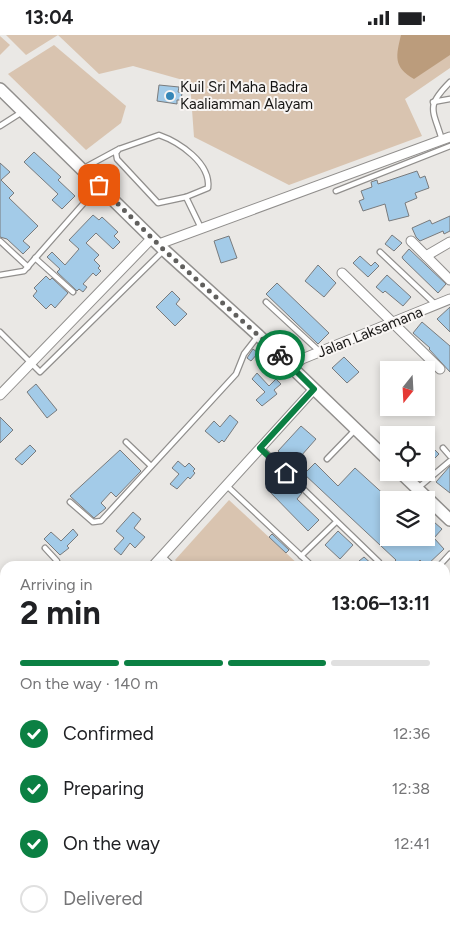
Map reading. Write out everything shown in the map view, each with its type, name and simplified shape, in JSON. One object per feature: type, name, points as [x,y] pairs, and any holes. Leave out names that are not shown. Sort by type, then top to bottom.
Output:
[{"type":"street","points":[[0,89],[158,244],[258,335],[380,452]]},
{"type":"street","points":[[0,395],[32,362],[158,244],[446,139]]},
{"type":"street","points":[[411,241],[450,280]]},
{"type":"street","points":[[426,256],[450,242]]},
{"type":"street","points":[[342,273],[440,369]]},
{"type":"street","name":"Jalan Laksamana","points":[[292,367],[302,359],[450,299]]},
{"type":"street","points":[[157,561],[314,389]]},
{"type":"street","points":[[409,481],[450,521]]},
{"type":"lane","points":[[446,139],[432,109],[433,102],[450,82]]},
{"type":"lane","points":[[433,102],[450,99]]},
{"type":"lane","points":[[0,126],[23,112]]},
{"type":"lane","points":[[82,169],[119,149],[159,135],[189,151],[200,165],[209,185],[204,192],[163,203],[157,202],[117,159],[116,153],[119,149]]},
{"type":"lane","points":[[336,191],[450,146]]},
{"type":"lane","points":[[380,163],[384,172]]},
{"type":"lane","points":[[0,275],[20,273],[28,267],[99,185]]},
{"type":"lane","points":[[186,197],[202,228]]},
{"type":"lane","points":[[0,241],[28,267]]},
{"type":"lane","points":[[0,332],[40,372],[158,244]]},
{"type":"lane","points":[[380,252],[436,305]]},
{"type":"lane","points":[[36,258],[72,292]]},
{"type":"lane","points":[[266,302],[320,352]]},
{"type":"lane","points":[[70,501],[93,521],[99,523],[236,374],[244,354],[258,335]]},
{"type":"lane","points":[[327,459],[356,429]]},
{"type":"lane","points":[[126,442],[151,466]]},
{"type":"lane","points":[[260,448],[378,561]]},
{"type":"lane","points":[[443,448],[450,456]]},
{"type":"lane","points":[[417,489],[450,461]]},
{"type":"lane","points":[[226,485],[306,561]]},
{"type":"lane","points":[[301,556],[336,522]]},
{"type":"lane","points":[[45,548],[57,561]]},
{"type":"lane","points":[[162,556],[168,561]]},
{"type":"shaded area","points":[[6,35],[58,35],[26,55]]},
{"type":"shaded area","points":[[58,35],[450,35],[450,68],[405,99],[422,136],[289,185],[194,137],[190,82],[133,66],[99,74]]},
{"type":"shaded area","points":[[401,35],[450,35],[450,55],[414,79],[407,75],[399,65],[397,55]]},
{"type":"shaded area","points":[[0,36],[10,45],[0,55]]},
{"type":"shaded area","points":[[54,45],[126,106],[121,123],[86,150],[8,74]]},
{"type":"shaded area","points":[[229,500],[295,561],[176,561]]},
{"type":"building","name":"Kuil Sri Maha Badra Kaaliamman Alayam","points":[[159,85],[179,87],[178,92],[182,93],[181,100],[177,100],[177,104],[157,101]]},
{"type":"building","points":[[34,152],[61,177],[58,180],[75,196],[62,209],[52,200],[58,194],[24,162]]},
{"type":"building","points":[[0,163],[10,172],[1,180],[14,193],[9,198],[38,226],[23,241],[30,247],[23,254],[7,239],[0,237]]},
{"type":"building","points":[[417,171],[420,178],[425,176],[429,188],[415,193],[417,198],[405,203],[409,216],[389,221],[385,204],[363,211],[359,201],[364,199],[361,191],[372,187],[371,182],[377,180],[378,184]]},
{"type":"building","points":[[93,215],[99,220],[102,217],[118,232],[114,236],[120,242],[113,249],[96,233],[86,243],[99,255],[94,260],[100,266],[98,268],[101,271],[96,276],[93,273],[83,284],[87,287],[83,292],[79,289],[77,291],[57,272],[60,269],[47,257],[52,252],[65,265],[79,249],[69,240]]},
{"type":"building","points":[[450,216],[450,231],[444,234],[443,231],[420,241],[416,237],[412,228],[430,220],[432,224]]},
{"type":"building","points":[[392,235],[402,243],[394,251],[385,244]]},
{"type":"building","points":[[229,236],[237,258],[221,263],[214,241]]},
{"type":"building","points":[[409,249],[446,284],[438,293],[403,259],[402,257]]},
{"type":"building","points":[[360,256],[371,266],[375,262],[379,266],[368,277],[353,263]]},
{"type":"building","points":[[318,265],[336,283],[324,297],[305,281]]},
{"type":"building","points":[[387,275],[411,297],[403,306],[385,291],[383,293],[376,287]]},
{"type":"building","points":[[46,276],[50,280],[52,278],[68,293],[55,308],[51,304],[46,309],[33,296],[37,291],[34,288]]},
{"type":"building","points":[[277,283],[329,333],[318,344],[266,294]]},
{"type":"building","points":[[172,291],[180,299],[176,304],[187,314],[175,326],[156,307]]},
{"type":"building","points":[[450,307],[450,332],[437,319]]},
{"type":"building","points":[[422,322],[450,346],[450,372],[430,348],[413,333]]},
{"type":"building","points":[[253,349],[258,353],[251,361],[247,358]]},
{"type":"building","points":[[344,357],[359,372],[347,383],[332,368]]},
{"type":"building","points":[[257,373],[269,386],[276,379],[281,384],[274,390],[277,394],[262,406],[256,400],[265,392],[252,379]]},
{"type":"building","points":[[36,384],[57,410],[47,418],[27,392]]},
{"type":"building","points":[[230,415],[238,422],[224,442],[222,440],[219,443],[205,431],[214,421],[220,427]]},
{"type":"building","points":[[0,417],[13,430],[0,443]]},
{"type":"building","points":[[301,426],[316,439],[293,465],[278,451]]},
{"type":"building","points":[[30,445],[36,451],[22,465],[15,459]]},
{"type":"building","points":[[120,450],[141,471],[116,497],[111,492],[101,503],[106,508],[94,518],[70,496]]},
{"type":"building","points":[[435,450],[439,454],[435,458]]},
{"type":"building","points":[[178,461],[185,467],[189,463],[195,469],[193,471],[195,473],[190,479],[188,477],[177,489],[170,484],[179,474],[172,468]]},
{"type":"building","points":[[315,463],[338,486],[355,468],[380,491],[380,545],[304,474]]},
{"type":"building","points":[[450,466],[450,493],[436,482]]},
{"type":"building","points":[[282,474],[302,493],[297,499],[319,520],[308,531],[267,489]]},
{"type":"building","points":[[133,512],[141,519],[134,528],[145,537],[135,548],[130,543],[121,555],[114,549],[124,538],[116,531]]},
{"type":"building","points":[[435,523],[442,529],[435,537]]},
{"type":"building","points":[[73,529],[78,535],[67,546],[69,548],[60,555],[44,539],[51,532],[61,541]]},
{"type":"building","points":[[338,531],[353,545],[340,559],[325,545]]},
{"type":"building","points":[[272,534],[289,550],[286,553],[269,537]]},
{"type":"building","points":[[435,539],[444,549],[431,561],[396,560],[381,546],[435,546]]},
{"type":"building","points":[[364,557],[368,561],[359,561]]},
{"type":"way so far","points":[[99,185],[164,250],[280,355]]},
{"type":"place","name":"Kuil Sri Maha Badra Kaaliamman Alayam","points":[[170,96]]},
{"type":"route","points":[[280,355],[314,389],[260,448],[286,473]]}]
